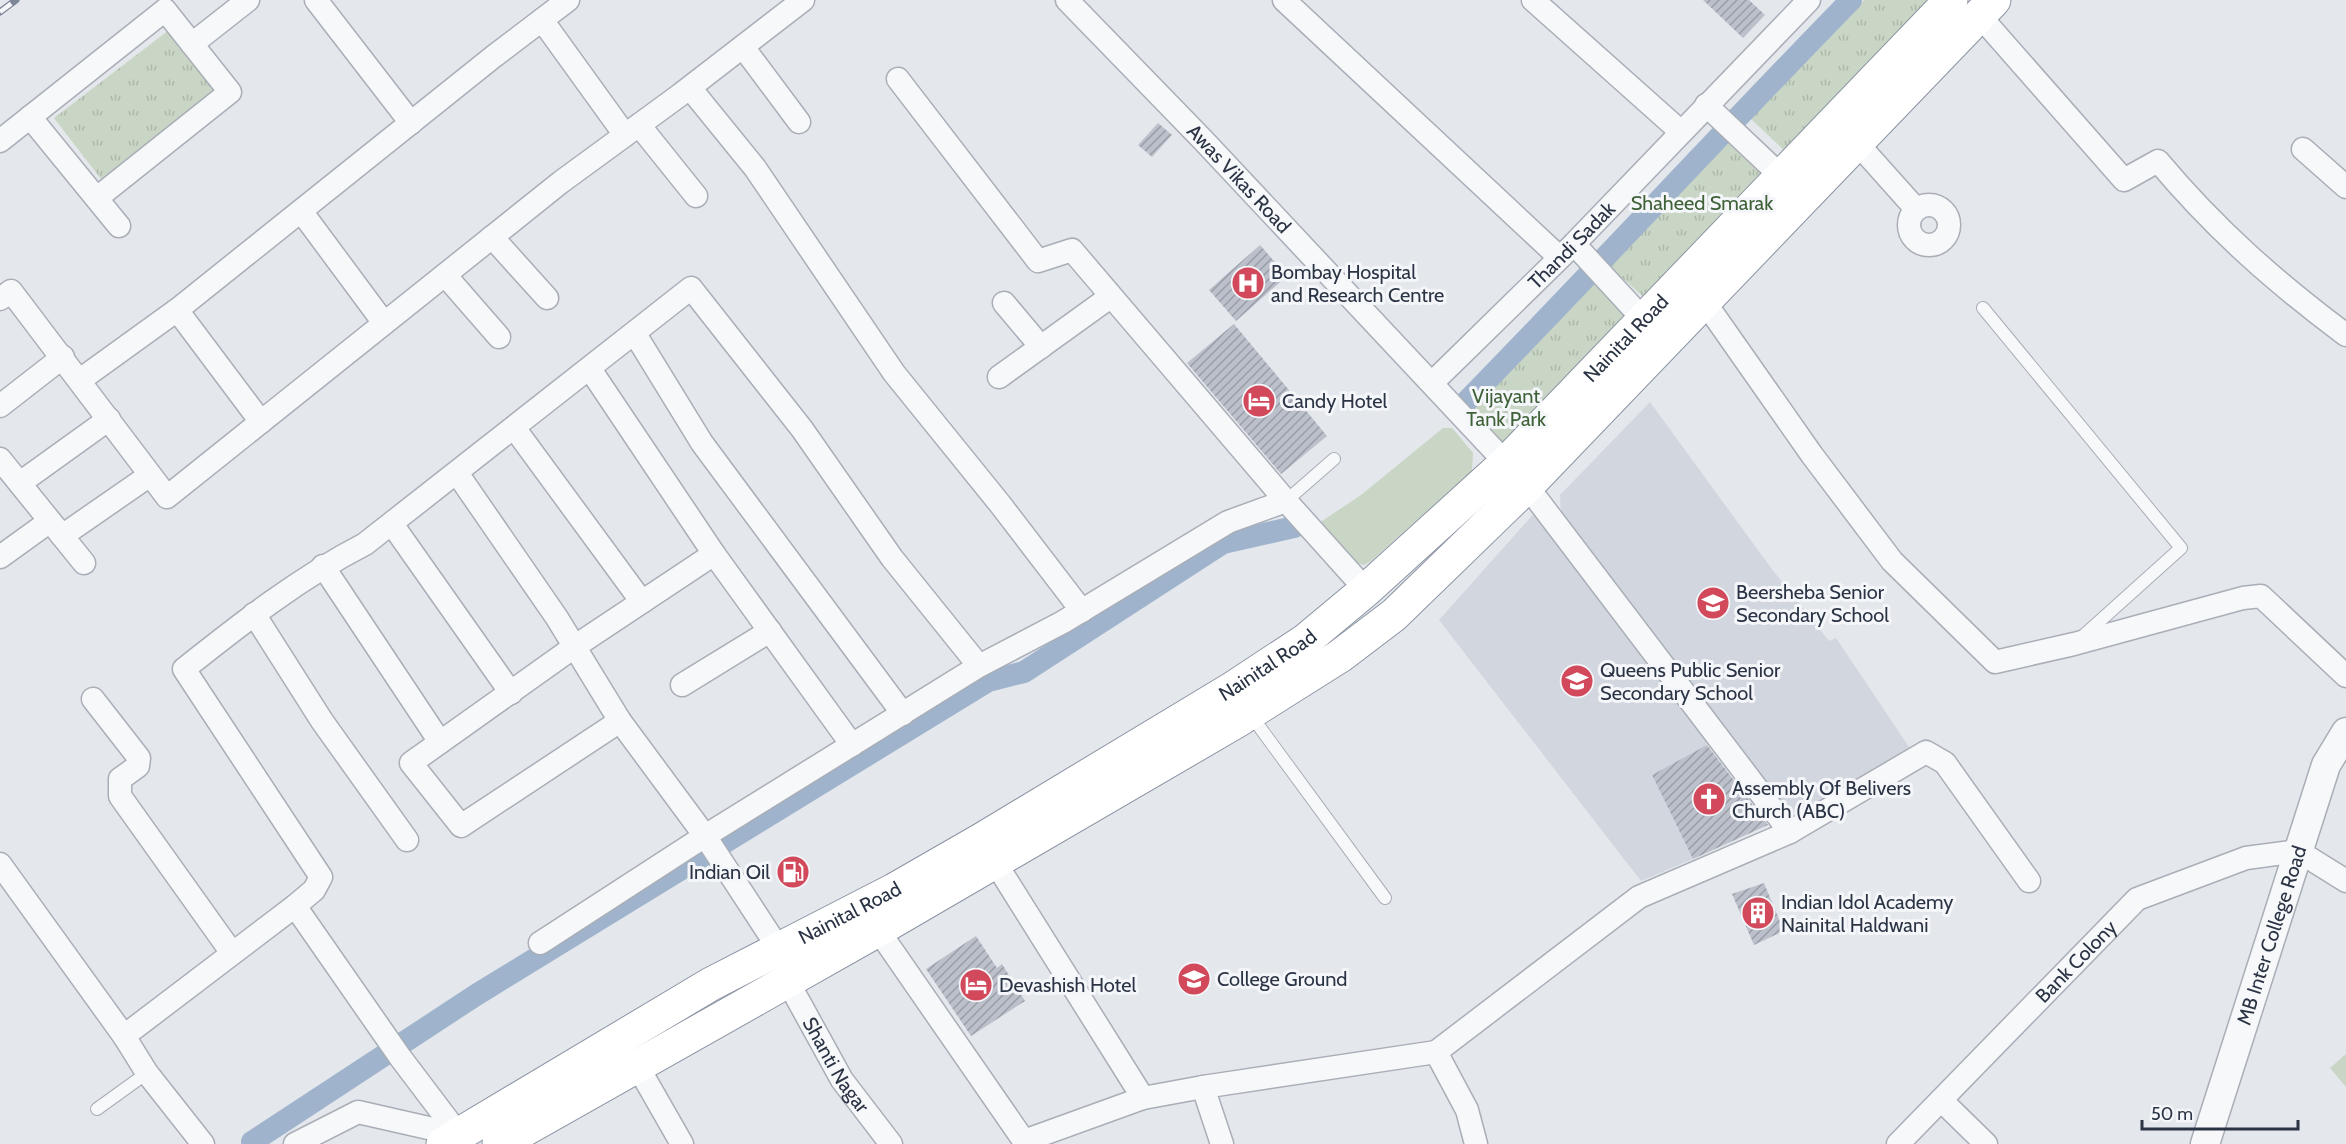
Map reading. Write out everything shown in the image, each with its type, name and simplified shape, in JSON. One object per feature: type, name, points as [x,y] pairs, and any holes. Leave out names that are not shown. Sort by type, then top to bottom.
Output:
[{"type":"highway","name":"Nainital Road","points":[[499,1144],[878,930],[1250,714],[1340,656],[1390,618],[1517,474],[1644,320],[1695,290],[1781,176],[1951,0]]},
{"type":"highway","name":"Nainital Road","points":[[456,1141],[711,984],[923,873],[1230,690],[1306,640],[1366,590],[1517,474],[1695,290],[1857,143],[1987,8]]},
{"type":"highway","points":[[1366,590],[1390,618]]},
{"type":"highway","points":[[622,1037],[638,1067]]},
{"type":"street","points":[[192,44],[248,0]]},
{"type":"street","points":[[316,0],[411,123]]},
{"type":"street","points":[[80,380],[177,310],[568,0]]},
{"type":"street","points":[[4,288],[63,357],[167,497],[492,237],[803,0]]},
{"type":"street","name":"Awas Vikas Road","points":[[1067,0],[1517,474],[1790,831]]},
{"type":"street","points":[[1284,0],[1308,10],[1581,259],[1644,320]]},
{"type":"street","points":[[1533,0],[1680,131]]},
{"type":"street","name":"Thandi Sadak","points":[[1432,383],[1581,259],[1680,131],[1720,118],[1809,0]]},
{"type":"street","points":[[1987,8],[2124,180],[2158,160],[2225,236],[2302,302],[2346,335]]},
{"type":"street","points":[[0,141],[165,10],[230,92],[98,198]]},
{"type":"street","points":[[542,20],[632,130],[696,196]]},
{"type":"street","points":[[743,47],[799,122]]},
{"type":"street","points":[[898,79],[1038,261],[1071,250],[1286,501],[1366,590]]},
{"type":"street","points":[[690,88],[755,168],[894,373],[1082,610]]},
{"type":"street","points":[[30,117],[98,198],[118,226]]},
{"type":"street","points":[[1720,118],[1781,176]]},
{"type":"street","points":[[1857,143],[1916,209]]},
{"type":"street","points":[[2303,149],[2346,187]]},
{"type":"street","points":[[301,211],[384,323]]},
{"type":"street","points":[[492,237],[548,298]]},
{"type":"street","points":[[445,275],[499,337]]},
{"type":"street","points":[[124,1036],[296,906],[314,890],[321,877],[183,669],[254,614],[323,566],[365,544],[392,524],[691,288],[802,429],[892,558],[979,666]]},
{"type":"street","points":[[1695,290],[1812,455],[1892,561],[1995,662],[2074,644],[2243,598],[2260,596],[2344,672]]},
{"type":"street","points":[[999,377],[1110,297]]},
{"type":"street","points":[[1004,303],[1041,347]]},
{"type":"street","points":[[177,310],[261,422]]},
{"type":"street","points":[[635,334],[702,443],[903,714]]},
{"type":"street","points":[[0,406],[63,357]]},
{"type":"street","points":[[590,369],[714,554],[852,745]]},
{"type":"street","points":[[84,563],[7,470],[109,419]]},
{"type":"street","points":[[514,429],[642,602]]},
{"type":"street","points":[[457,473],[574,647],[620,721],[710,844],[779,949]]},
{"type":"street","points":[[0,557],[150,475]]},
{"type":"street","points":[[540,943],[710,844],[852,745],[979,666],[1082,610],[1228,522],[1286,501]]},
{"type":"street","points":[[392,524],[511,693]]},
{"type":"street","points":[[620,721],[461,826],[411,763],[574,647],[714,554]]},
{"type":"street","points":[[323,566],[440,742]]},
{"type":"street","points":[[254,614],[322,721],[407,840]]},
{"type":"street","points":[[682,686],[770,631]]},
{"type":"street","points":[[93,699],[139,758],[138,766],[120,779],[120,796],[232,953]]},
{"type":"street","name":"MB Inter College Road","points":[[2205,1144],[2326,765],[2346,732]]},
{"type":"street","points":[[878,930],[1025,1143],[1143,1098],[1436,1053],[1639,897],[1810,822],[1926,753],[1945,763],[2029,881]]},
{"type":"street","points":[[2298,851],[2346,881]]},
{"type":"street","name":"Bank Colony","points":[[1898,1144],[2137,899],[2246,858],[2298,851]]},
{"type":"street","points":[[995,862],[1143,1098]]},
{"type":"street","points":[[0,864],[124,1036],[147,1073],[203,1144]]},
{"type":"street","points":[[296,906],[456,1141]]},
{"type":"street","name":"Shanti Nagar","points":[[788,980],[842,1080],[891,1144]]},
{"type":"street","points":[[1436,1053],[1467,1110],[1476,1144]]},
{"type":"street","points":[[638,1067],[682,1144]]},
{"type":"street","points":[[1203,1088],[1222,1144]]},
{"type":"street","points":[[1941,1100],[1986,1144]]},
{"type":"street","points":[[295,1144],[358,1112],[456,1141]]},
{"type":"lane","points":[[1983,308],[2181,548],[2074,644]]},
{"type":"lane","points":[[1286,501],[1334,459]]},
{"type":"lane","points":[[1250,714],[1385,898]]},
{"type":"lane","points":[[97,1109],[147,1073]]},
{"type":"shaded area","name":"Beersheba Senior Secondary School","points":[[1650,402],[1771,568],[1829,641],[1836,638],[1913,753],[1794,821],[1561,515],[1560,495]]},
{"type":"shaded area","name":"Queens Public Senior Secondary School","points":[[1538,509],[1713,742],[1652,775],[1693,859],[1641,881],[1439,620]]},
{"type":"green space","points":[[1864,0],[1935,0],[1789,155],[1750,118]]},
{"type":"green space","points":[[173,27],[220,89],[101,179],[54,118]]},
{"type":"green space","name":"Shaheed Smarak","points":[[1727,135],[1766,174],[1648,301],[1607,264]]},
{"type":"green space","name":"Vijayant Tank Park","points":[[1594,284],[1627,317],[1505,445],[1470,408]]},
{"type":"green space","points":[[1443,428],[1452,428],[1473,453],[1472,471],[1371,561],[1364,565],[1355,563],[1319,523],[1361,495]]},
{"type":"green space","points":[[2346,1054],[2346,1087],[2330,1068]]},
{"type":"building","points":[[1703,0],[1749,0],[1765,15],[1743,38]]},
{"type":"building","points":[[1158,123],[1172,135],[1152,157],[1138,145]]},
{"type":"building","points":[[1260,245],[1287,276],[1236,321],[1209,290]]},
{"type":"building","name":"Candy Hotel","points":[[1234,324],[1327,436],[1281,474],[1187,363]]},
{"type":"building","name":"Assembly Of Belivers Church (ABC)","points":[[1707,745],[1768,825],[1693,859],[1652,775]]},
{"type":"building","name":"Indian Idol Academy Nainital Haldwani","points":[[1764,883],[1784,931],[1754,945],[1732,894]]},
{"type":"building","name":"Devashish Hotel","points":[[976,936],[997,968],[1002,964],[1025,1001],[971,1036],[926,969]]},
{"type":"waterway","points":[[1465,403],[1851,0]]},
{"type":"waterway","points":[[252,1142],[476,995],[988,681],[1024,672],[1223,543],[1294,527]]},
{"type":"railway","points":[[0,12],[16,0]]},
{"type":"place","name":"Bombay Hospital and Research Centre","points":[[1248,283]]},
{"type":"place","name":"Candy Hotel","points":[[1259,401]]},
{"type":"place","name":"Beersheba Senior Secondary School","points":[[1713,603]]},
{"type":"place","name":"Queens Public Senior Secondary School","points":[[1577,681]]},
{"type":"place","name":"Assembly Of Belivers Church (ABC)","points":[[1709,799]]},
{"type":"place","name":"Indian Oil","points":[[793,872]]},
{"type":"place","name":"Indian Idol Academy Nainital Haldwani","points":[[1758,913]]},
{"type":"place","name":"College Ground","points":[[1194,979]]},
{"type":"place","name":"Devashish Hotel","points":[[976,985]]}]
